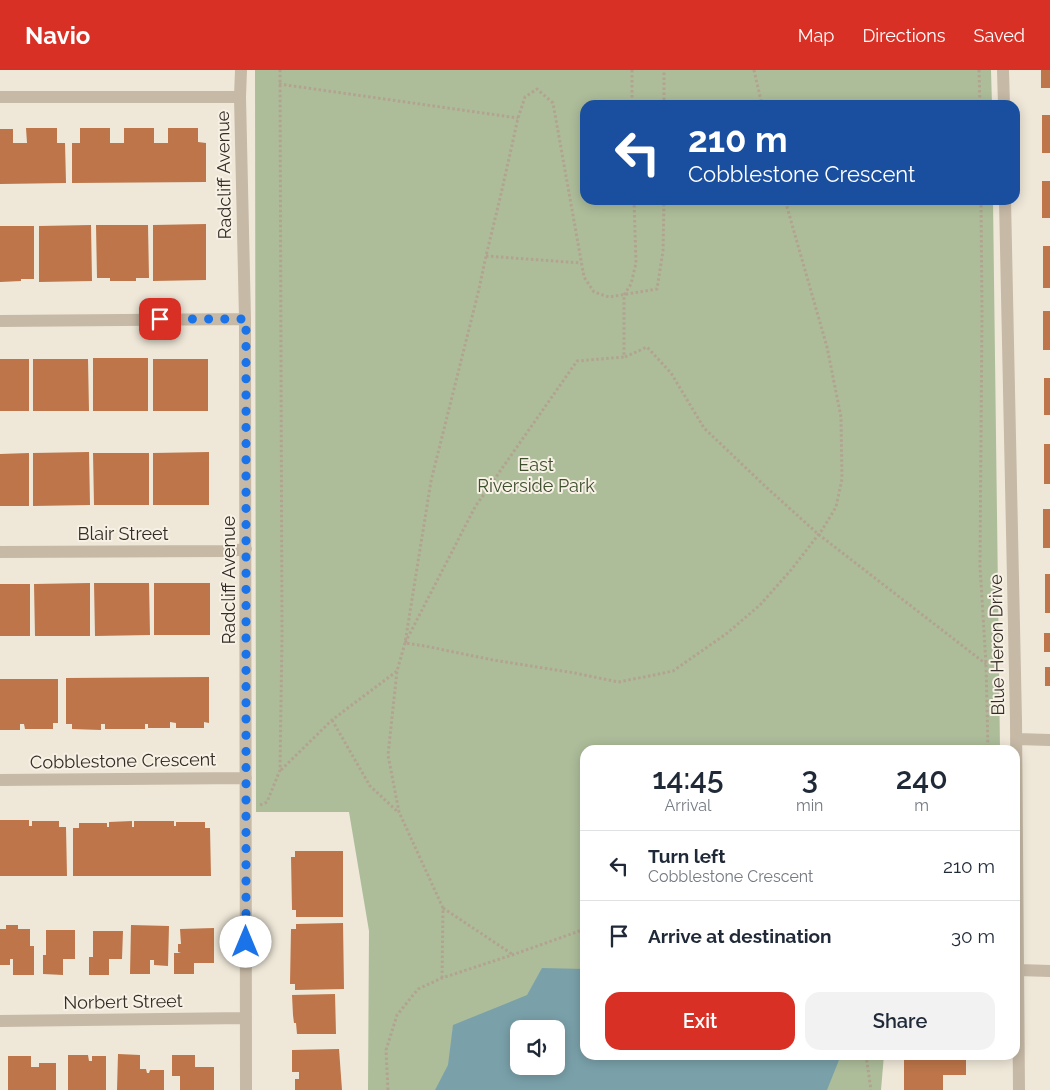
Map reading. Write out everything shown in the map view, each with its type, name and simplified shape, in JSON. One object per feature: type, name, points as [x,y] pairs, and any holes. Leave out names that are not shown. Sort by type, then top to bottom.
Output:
[{"type":"street","name":"Radcliff Avenue","points":[[241,70],[240,97],[246,319],[246,1090]]},
{"type":"street","points":[[1003,70],[1004,100]]},
{"type":"street","points":[[0,97],[240,97]]},
{"type":"street","name":"Blue Heron Drive","points":[[1005,205],[1016,745]]},
{"type":"street","points":[[0,321],[246,319]]},
{"type":"street","name":"Blair Street","points":[[0,552],[219,551],[246,549]]},
{"type":"street","points":[[1016,739],[1050,740]]},
{"type":"street","name":"Cobblestone Crescent","points":[[0,780],[246,778]]},
{"type":"street","points":[[1020,970],[1050,971]]},
{"type":"street","name":"Norbert Street","points":[[0,1021],[246,1018]]},
{"type":"street","name":"Blue Heron Drive","points":[[1019,1060],[1019,1090]]},
{"type":"path","points":[[280,70],[282,356],[280,770]]},
{"type":"path","points":[[632,70],[632,100]]},
{"type":"path","points":[[664,70],[664,100]]},
{"type":"path","points":[[754,70],[761,100]]},
{"type":"path","points":[[979,70],[980,100]]},
{"type":"path","points":[[279,84],[518,118]]},
{"type":"path","points":[[442,978],[443,908],[399,812],[388,755],[398,671],[405,643],[431,482],[479,289],[518,118],[526,97],[537,89],[553,103],[584,277],[594,292],[609,298],[656,289],[663,251],[664,205]]},
{"type":"path","points":[[624,357],[624,296],[631,284],[636,264],[634,205]]},
{"type":"path","points":[[405,643],[618,682],[673,671],[726,634],[760,604],[791,570],[836,507],[842,479],[841,417],[827,348],[786,205]]},
{"type":"path","points":[[981,205],[980,566],[986,664],[988,745]]},
{"type":"path","points":[[486,256],[581,263]]},
{"type":"path","points":[[405,643],[475,507],[577,361],[624,357],[647,347],[671,373],[704,428],[818,534],[986,664]]},
{"type":"path","points":[[246,811],[266,802],[280,770],[332,720],[398,671]]},
{"type":"path","points":[[332,720],[370,786],[399,812]]},
{"type":"path","points":[[443,908],[512,955]]},
{"type":"path","points":[[388,1090],[386,1050],[397,1014],[418,989],[442,978],[580,931]]},
{"type":"path","points":[[867,1060],[871,1090]]},
{"type":"green space","name":"East Riverside Park","points":[[255,70],[991,70],[992,100],[580,100],[580,205],[993,205],[1000,745],[580,745],[580,1060],[884,1060],[881,1090],[368,1090],[369,931],[349,812],[256,812]]},
{"type":"water","points":[[542,968],[580,969],[580,1060],[839,1060],[827,1090],[435,1090],[448,1065],[453,1025],[527,995]]},
{"type":"building","points":[[1041,70],[1050,70],[1050,88],[1041,88]]},
{"type":"building","points":[[1042,115],[1050,115],[1050,153],[1042,153]]},
{"type":"building","points":[[26,128],[57,128],[57,143],[65,143],[66,183],[0,184],[0,129],[13,129],[13,143],[27,143]]},
{"type":"building","points":[[80,128],[110,128],[110,143],[124,143],[124,128],[154,128],[154,143],[168,143],[168,128],[198,128],[198,142],[206,143],[206,182],[72,183],[72,143],[80,143]]},
{"type":"building","points":[[1042,181],[1050,181],[1050,218],[1042,218]]},
{"type":"building","points":[[206,224],[206,280],[153,281],[153,225]]},
{"type":"building","points":[[91,225],[92,281],[39,282],[39,226]]},
{"type":"building","points":[[96,225],[148,225],[149,278],[136,278],[136,281],[110,281],[110,278],[97,278]]},
{"type":"building","points":[[0,226],[34,226],[34,279],[0,282]]},
{"type":"building","points":[[1043,246],[1050,246],[1050,288],[1043,288]]},
{"type":"building","points":[[1043,311],[1050,311],[1050,350],[1043,350]]},
{"type":"building","points":[[93,358],[148,358],[148,411],[93,411]]},
{"type":"building","points":[[0,359],[29,359],[29,411],[0,411]]},
{"type":"building","points":[[33,359],[88,359],[89,411],[33,411]]},
{"type":"building","points":[[153,359],[208,359],[208,411],[153,411]]},
{"type":"building","points":[[1044,378],[1050,378],[1050,415],[1044,415]]},
{"type":"building","points":[[1044,444],[1050,444],[1050,484],[1044,484]]},
{"type":"building","points":[[89,452],[90,505],[33,506],[33,453]]},
{"type":"building","points":[[209,452],[209,505],[153,505],[153,453]]},
{"type":"building","points":[[29,453],[29,506],[0,506],[0,454]]},
{"type":"building","points":[[93,453],[149,453],[149,505],[94,505]]},
{"type":"building","points":[[1043,509],[1050,509],[1050,548],[1043,548]]},
{"type":"building","points":[[1045,574],[1050,574],[1050,613],[1045,613]]},
{"type":"building","points":[[90,583],[90,636],[35,636],[34,584]]},
{"type":"building","points":[[94,583],[149,583],[150,635],[95,636]]},
{"type":"building","points":[[154,583],[210,583],[210,635],[154,635]]},
{"type":"building","points":[[0,584],[30,584],[30,636],[0,636]]},
{"type":"building","points":[[1044,633],[1050,633],[1050,652],[1044,652]]},
{"type":"building","points":[[1045,667],[1050,667],[1050,686],[1045,686]]},
{"type":"building","points":[[209,677],[209,723],[204,722],[204,728],[176,728],[176,723],[170,722],[170,728],[148,728],[148,724],[145,724],[145,729],[105,729],[105,724],[101,724],[101,730],[72,729],[72,724],[66,724],[66,678]]},
{"type":"building","points":[[0,679],[58,679],[58,723],[53,723],[53,729],[25,729],[24,724],[20,724],[20,730],[0,730]]},
{"type":"building","points":[[0,820],[29,820],[29,826],[32,826],[32,821],[59,821],[59,827],[66,827],[67,876],[0,876]]},
{"type":"building","points":[[132,821],[132,827],[134,827],[134,821],[174,821],[174,826],[176,826],[176,822],[205,822],[205,828],[210,828],[211,876],[73,876],[73,828],[79,828],[79,823],[107,823],[107,827],[109,827],[109,822]]},
{"type":"building","points":[[295,851],[343,851],[343,917],[296,917],[296,910],[292,910],[291,857],[295,857]]},
{"type":"building","points":[[343,923],[344,989],[295,990],[295,984],[290,984],[291,929],[296,929],[296,924]]},
{"type":"building","points":[[6,925],[18,925],[18,929],[30,929],[30,946],[34,946],[34,975],[13,975],[13,959],[10,959],[10,965],[0,965],[0,929],[6,929]]},
{"type":"building","points":[[131,925],[169,926],[168,966],[154,965],[154,960],[150,960],[150,974],[130,974]]},
{"type":"building","points":[[214,928],[214,963],[194,963],[194,974],[174,974],[174,953],[181,953],[178,952],[178,944],[181,944],[180,929]]},
{"type":"building","points":[[46,930],[75,930],[75,959],[63,959],[63,975],[43,974],[43,955],[46,955]]},
{"type":"building","points":[[93,931],[123,931],[122,959],[109,959],[109,975],[89,975],[89,957],[93,957]]},
{"type":"building","points":[[335,994],[336,1034],[297,1034],[296,1023],[294,1023],[292,995]]},
{"type":"building","points":[[339,1049],[342,1090],[295,1090],[295,1079],[299,1079],[299,1072],[292,1072],[292,1050]]},
{"type":"building","points":[[118,1054],[140,1055],[140,1069],[146,1069],[147,1073],[150,1070],[164,1070],[164,1090],[117,1090]]},
{"type":"building","points":[[68,1055],[88,1055],[89,1061],[92,1061],[92,1056],[106,1056],[106,1090],[68,1090]]},
{"type":"building","points":[[172,1055],[195,1055],[195,1067],[214,1067],[214,1090],[180,1090],[180,1076],[172,1076]]},
{"type":"building","points":[[8,1056],[31,1056],[31,1067],[39,1067],[39,1063],[56,1063],[56,1090],[8,1090]]},
{"type":"building","points":[[904,1060],[966,1060],[966,1075],[943,1075],[943,1090],[904,1090]]},
{"type":"route","points":[[160,319],[246,319],[246,942]]}]
